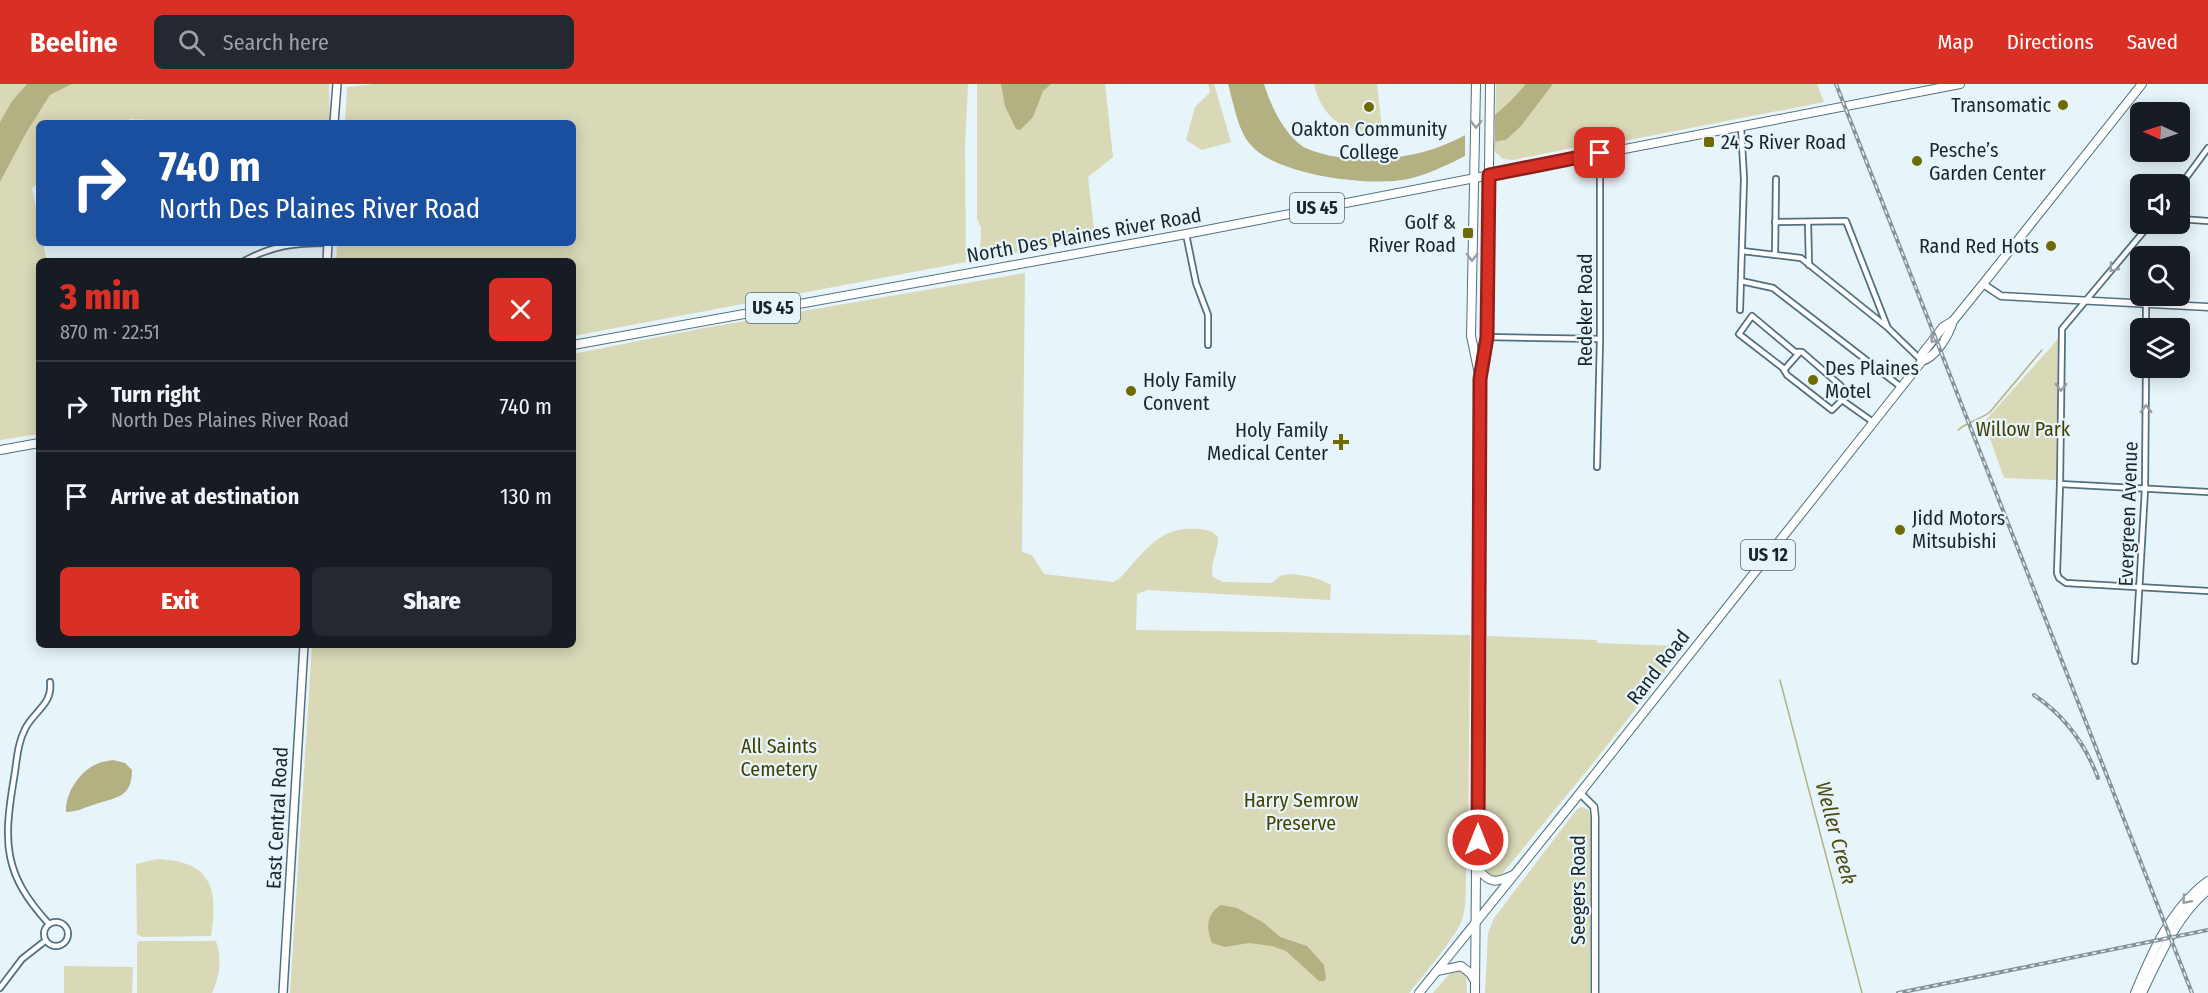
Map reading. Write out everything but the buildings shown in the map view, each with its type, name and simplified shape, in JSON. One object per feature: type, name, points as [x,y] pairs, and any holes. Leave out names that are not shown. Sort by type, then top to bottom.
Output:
[{"type":"main road","points":[[334,120],[337,84]]},
{"type":"main road","points":[[1476,84],[1471,336],[1480,379]]},
{"type":"main road","name":"US 45","points":[[1600,153],[1960,84]]},
{"type":"main road","points":[[2126,103],[2135,84]]},
{"type":"main road","name":"Rand Road","points":[[1419,993],[1901,387],[1922,361],[1929,359],[1950,332],[1953,321],[2142,84]]},
{"type":"main road","points":[[1475,993],[1478,868],[1480,379],[1487,337],[1490,85]]},
{"type":"main road","name":"North Des Plaines River Road","points":[[576,344],[1186,234],[1600,153]]},
{"type":"main road","points":[[0,450],[36,444]]},
{"type":"main road","name":"East Central Road","points":[[283,993],[303,648]]},
{"type":"main road","points":[[1478,868],[1486,879],[1491,881],[1503,880],[1514,874]]},
{"type":"main road","points":[[2135,993],[2172,918],[2194,891],[2208,880]]},
{"type":"main road","points":[[2142,993],[2180,922],[2195,902],[2208,890]]},
{"type":"main road","points":[[1436,972],[1461,966],[1476,983]]},
{"type":"street","points":[[1740,310],[1744,178],[1741,126]]},
{"type":"street","points":[[2189,174],[2208,148]]},
{"type":"street","name":"Redeker Road","points":[[1597,467],[1600,153]]},
{"type":"street","points":[[1775,255],[1776,179]]},
{"type":"street","points":[[2190,220],[2208,221]]},
{"type":"street","points":[[1775,222],[1846,221],[1887,327]]},
{"type":"street","points":[[1808,222],[1809,265]]},
{"type":"street","points":[[1186,234],[1196,284],[1208,315],[1208,345]]},
{"type":"street","points":[[2142,234],[2062,329],[2060,484],[2056,568],[2059,578],[2066,584],[2208,591]]},
{"type":"street","points":[[250,258],[281,246]]},
{"type":"street","points":[[1742,251],[1800,258],[1887,327],[1922,361]]},
{"type":"street","points":[[1741,281],[1773,288],[1901,387]]},
{"type":"street","points":[[1983,284],[2001,296],[2130,303]]},
{"type":"street","points":[[2187,306],[2208,307]]},
{"type":"street","points":[[1752,316],[1795,352],[1800,352],[1841,386],[1842,400],[1832,410],[1786,375],[1784,370],[1739,334],[1752,316]]},
{"type":"street","points":[[1487,337],[1600,339]]},
{"type":"street","points":[[1784,370],[1800,352]]},
{"type":"street","name":"Evergreen Avenue","points":[[2135,661],[2145,489],[2146,378]]},
{"type":"street","points":[[1842,400],[1873,422]]},
{"type":"street","points":[[2060,484],[2208,492]]},
{"type":"street","points":[[49,924],[17,881],[10,863],[8,840],[10,798],[18,743],[29,720],[49,698],[50,682]]},
{"type":"street","name":"Seegers Road","points":[[1580,793],[1594,807],[1595,817],[1594,993]]},
{"type":"street","points":[[57,922],[64,925],[68,937],[60,946],[52,946],[45,940],[44,930],[49,924],[57,922]]},
{"type":"street","points":[[0,988],[22,959],[45,940]]},
{"type":"green space","points":[[0,84],[27,84],[12,101],[0,122]]},
{"type":"green space","points":[[72,84],[329,84],[330,120],[36,120],[36,185],[32,188],[36,207],[36,246],[44,246],[46,258],[36,258],[36,434],[0,440],[0,182],[26,133],[50,95]]},
{"type":"green space","points":[[375,84],[968,84],[965,146],[966,262],[576,335],[576,258],[336,258],[337,246],[576,246],[576,120],[345,120],[347,87]]},
{"type":"green space","points":[[977,84],[1105,84],[1113,157],[1088,177],[1095,237],[983,259],[980,255],[981,228],[977,219]]},
{"type":"green space","points":[[1208,84],[1214,84],[1231,142],[1202,150],[1186,140],[1195,107],[1210,92]]},
{"type":"green space","points":[[1314,84],[1377,84],[1382,130],[1358,130],[1338,122],[1323,107]]},
{"type":"green space","points":[[1496,84],[1817,84],[1824,102],[1513,160],[1503,159],[1495,152],[1493,143],[1495,140]]},
{"type":"green space","name":"All Saints Cemetery","points":[[1025,273],[1022,552],[1032,555],[1044,574],[1113,582],[1119,579],[1152,543],[1162,536],[1184,529],[1198,529],[1211,532],[1218,537],[1212,567],[1213,577],[1223,582],[1272,583],[1280,576],[1292,574],[1306,576],[1331,585],[1330,600],[1147,590],[1137,594],[1136,630],[1470,635],[1468,852],[1463,917],[1439,956],[1409,993],[290,993],[312,648],[576,648],[576,353],[704,328]]},
{"type":"green space","name":"Willow Park","points":[[2058,339],[2056,480],[2004,478],[1984,422]]},
{"type":"green space","points":[[1487,636],[1597,640],[1597,643],[1680,646],[1682,650],[1594,762],[1502,874],[1495,878],[1488,874],[1485,863]]},
{"type":"green space","points":[[1582,807],[1589,810],[1591,819],[1590,993],[1485,993],[1488,933],[1494,918],[1577,809]]},
{"type":"green space","points":[[157,859],[189,865],[207,880],[213,904],[211,936],[142,937],[137,934],[136,864]]},
{"type":"green space","points":[[139,941],[216,941],[219,967],[212,993],[137,993],[137,944]]},
{"type":"green space","points":[[64,966],[133,967],[132,993],[64,993]]},
{"type":"green space","points":[[1460,969],[1466,975],[1467,993],[1433,993],[1452,971]]},
{"type":"shaded area","points":[[27,84],[72,84],[50,95],[26,133],[0,182],[0,122],[12,101]]},
{"type":"shaded area","points":[[1001,84],[1051,84],[1043,91],[1033,117],[1020,130],[1016,129],[1005,106]]},
{"type":"shaded area","points":[[1228,84],[1264,84],[1278,118],[1289,134],[1307,149],[1336,157],[1381,159],[1428,151],[1450,142],[1471,132],[1490,118],[1509,103],[1526,84],[1553,84],[1521,126],[1506,140],[1485,146],[1419,176],[1391,181],[1371,181],[1348,180],[1301,171],[1263,155],[1250,144],[1242,132]]},
{"type":"shaded area","points":[[113,760],[125,763],[132,770],[129,787],[125,792],[115,798],[77,811],[66,812],[68,797],[80,777],[92,766]]},
{"type":"shaded area","points":[[1221,905],[1237,908],[1264,923],[1280,937],[1307,946],[1324,965],[1326,979],[1319,981],[1286,951],[1272,946],[1249,943],[1225,947],[1212,943],[1209,932],[1210,917]]},
{"type":"pier","points":[[1495,111],[1495,142],[1465,159],[1465,132]]},
{"type":"waterway","name":"Weller Creek","points":[[1958,430],[1990,412],[2042,350]]},
{"type":"waterway","name":"Weller Creek","points":[[1780,680],[1862,993]]},
{"type":"railway","points":[[1836,84],[2192,993]]},
{"type":"railway","points":[[2034,695],[2073,731],[2087,753],[2098,778]]},
{"type":"railway","points":[[1898,993],[2208,930]]},
{"type":"place","name":"Transomatic","points":[[2063,105]]},
{"type":"place","name":"Oakton Community College","points":[[1369,107]]},
{"type":"place","name":"24 S River Road","points":[[1709,142]]},
{"type":"place","name":"Pesche’s Garden Center","points":[[1917,161]]},
{"type":"place","name":"Golf & River Road","points":[[1468,233]]},
{"type":"place","name":"Rand Red Hots","points":[[2051,246]]},
{"type":"place","name":"Des Plaines Motel","points":[[1813,380]]},
{"type":"place","name":"Holy Family Convent","points":[[1131,391]]},
{"type":"place","name":"Holy Family Medical Center","points":[[1341,442]]},
{"type":"place","name":"Jidd Motors Mitsubishi","points":[[1900,530]]},
{"type":"route","points":[[1478,840],[1480,379],[1487,337],[1489,175],[1600,153]]},
{"type":"park label","name":"Harry Semrow Preserve","points":[[1301,812]]}]
